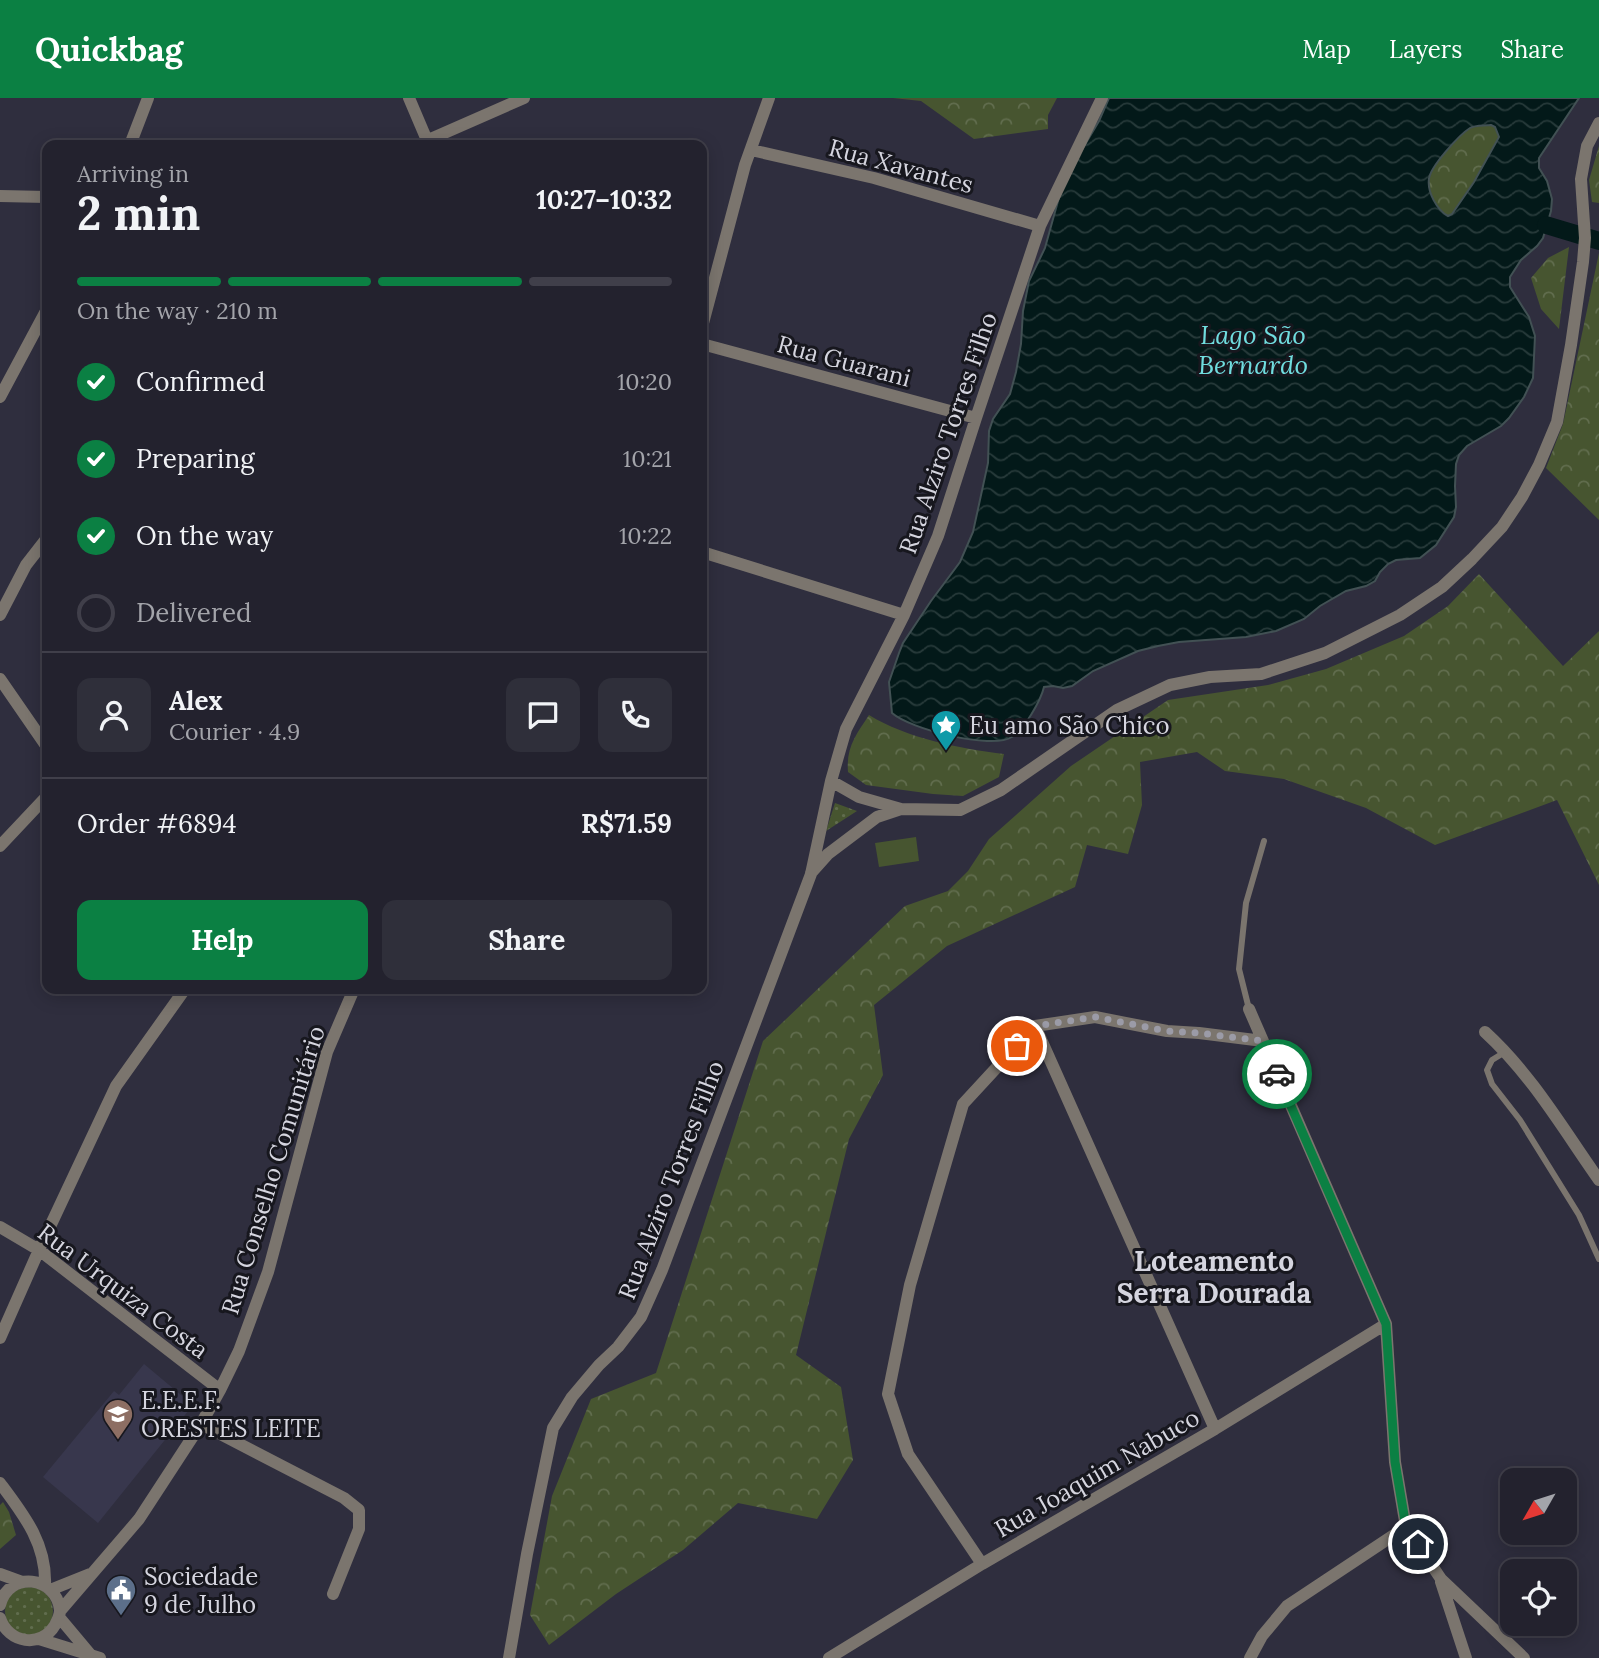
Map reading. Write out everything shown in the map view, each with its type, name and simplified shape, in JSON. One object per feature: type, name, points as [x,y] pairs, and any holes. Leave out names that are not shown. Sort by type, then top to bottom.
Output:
[{"type":"street","points":[[132,140],[148,98]]},
{"type":"street","points":[[409,98],[427,140]]},
{"type":"street","points":[[434,140],[524,98]]},
{"type":"street","points":[[707,308],[745,165],[769,98]]},
{"type":"street","name":"Rua Alziro Torres Filho","points":[[509,1658],[552,1428],[572,1397],[618,1347],[641,1317],[662,1270],[811,874],[831,781],[846,729],[904,615],[938,536],[1040,226],[1102,98]]},
{"type":"street","points":[[831,781],[859,797],[901,809],[960,810],[1001,790],[1117,710],[1170,685],[1210,677],[1261,674],[1325,653],[1400,615],[1442,587],[1502,527],[1539,465],[1557,422],[1583,262],[1585,238],[1581,179],[1587,146],[1599,122]]},
{"type":"street","name":"Rua Xavantes","points":[[751,150],[874,178],[1040,226]]},
{"type":"street","points":[[0,196],[42,197]]},
{"type":"street","points":[[0,397],[42,318]]},
{"type":"street","name":"Rua Guarani","points":[[707,345],[976,418]]},
{"type":"street","points":[[0,615],[26,565],[42,544]]},
{"type":"street","points":[[707,554],[904,615]]},
{"type":"street","points":[[0,679],[42,738]]},
{"type":"street","points":[[0,846],[42,801]]},
{"type":"street","points":[[811,874],[828,854],[877,817],[901,809]]},
{"type":"street","points":[[0,1338],[116,1086],[181,994]]},
{"type":"street","name":"Rua Conselho Comunitário","points":[[39,1639],[52,1629],[60,1614],[139,1519],[201,1423],[239,1351],[268,1272],[327,1052],[352,994]]},
{"type":"street","points":[[1249,1009],[1386,1324],[1395,1462],[1406,1527],[1441,1579],[1524,1658]]},
{"type":"street","points":[[982,1564],[908,1454],[888,1394],[910,1285],[963,1104],[1035,1026],[1095,1017],[1167,1031],[1263,1041]]},
{"type":"street","points":[[1035,1026],[1216,1429]]},
{"type":"street","points":[[1485,1032],[1530,1079],[1599,1180]]},
{"type":"street","name":"Rua Urquiza Costa","points":[[0,1227],[39,1250],[220,1390]]},
{"type":"street","name":"Rua Joaquim Nabuco","points":[[830,1658],[982,1564],[1216,1429],[1386,1324]]},
{"type":"street","points":[[201,1423],[344,1497],[359,1510],[359,1529],[333,1594]]},
{"type":"street","points":[[0,1483],[29,1523],[39,1546],[48,1588]]},
{"type":"street","points":[[1251,1658],[1262,1636],[1287,1606],[1406,1527]]},
{"type":"street","name":"Rua Conselho Comunitário","points":[[48,1588],[94,1572]]},
{"type":"street","points":[[0,1574],[22,1581],[34,1581],[48,1588],[55,1597],[60,1614],[95,1656]]},
{"type":"street","points":[[1441,1579],[1466,1658]]},
{"type":"street","points":[[0,1605],[5,1592],[22,1581]]},
{"type":"street","points":[[0,1618],[5,1634],[29,1641],[39,1639],[95,1656]]},
{"type":"lane","points":[[1249,1009],[1239,969],[1246,903],[1264,841]]},
{"type":"lane","points":[[1506,1051],[1492,1060],[1487,1070],[1492,1084],[1520,1120],[1579,1215],[1599,1259]]},
{"type":"shaded area","name":"E.E.E.F. ORESTES LEITE","points":[[144,1364],[193,1405],[98,1523],[43,1477],[114,1391],[119,1395]]},
{"type":"green space","points":[[893,98],[1057,98],[1048,115],[1048,129],[974,139],[921,101]]},
{"type":"green space","points":[[1492,125],[1499,137],[1474,182],[1448,216],[1440,210],[1431,195],[1428,184],[1430,174],[1446,152],[1470,128]]},
{"type":"green space","points":[[1599,146],[1599,203],[1592,202],[1589,180]]},
{"type":"green space","points":[[1569,247],[1559,329],[1541,309],[1531,278],[1548,258]]},
{"type":"green space","points":[[1599,253],[1599,520],[1546,468],[1563,424]]},
{"type":"green space","points":[[1479,574],[1563,666],[1599,631],[1599,885],[1557,800],[1435,845],[1366,808],[1284,779],[1225,771],[1197,752],[1140,762],[1142,805],[1128,854],[1087,845],[1075,887],[947,946],[874,1005],[883,1075],[849,1139],[796,1355],[841,1387],[853,1460],[817,1519],[738,1503],[683,1550],[616,1594],[549,1645],[530,1615],[552,1496],[591,1399],[656,1373],[763,1041],[905,906],[948,891],[968,871],[989,839],[1071,766],[1168,700],[1268,685],[1326,669],[1404,636],[1448,606]]},
{"type":"green space","points":[[869,715],[900,730],[934,741],[1004,754],[999,777],[963,796],[866,785],[848,772],[848,763],[853,742]]},
{"type":"green space","points":[[835,803],[857,811],[826,831]]},
{"type":"green space","points":[[916,837],[919,861],[879,867],[875,843]]},
{"type":"green space","points":[[3,1502],[16,1535],[0,1549],[0,1505]]},
{"type":"green space","points":[[29,1587],[46,1594],[53,1611],[46,1628],[29,1635],[12,1628],[5,1611],[12,1594]]},
{"type":"water","name":"Lago São Bernardo","points":[[1109,98],[1579,98],[1539,158],[1539,168],[1547,181],[1552,199],[1543,238],[1521,260],[1510,277],[1510,287],[1529,317],[1535,336],[1533,378],[1509,418],[1501,426],[1467,446],[1459,455],[1456,464],[1454,517],[1436,545],[1420,558],[1396,560],[1388,564],[1375,581],[1346,591],[1304,619],[1276,631],[1246,637],[1158,646],[1138,651],[1093,671],[1072,686],[1044,687],[1031,714],[1012,737],[987,741],[951,736],[915,725],[892,713],[889,682],[903,643],[960,562],[973,532],[988,463],[989,431],[993,419],[1010,394],[1016,372],[1029,281],[1045,248],[1068,173],[1099,121]],"holes":[[[1491,125],[1495,127],[1499,137],[1474,182],[1448,216],[1440,210],[1431,195],[1429,179],[1434,167],[1470,128]]]},
{"type":"waterway","points":[[1546,225],[1599,241]]},
{"type":"way so far","points":[[1017,1046],[1035,1026],[1095,1017],[1167,1031],[1263,1041],[1277,1074]]},
{"type":"place","name":"Eu amo São Chico","points":[[946,752]]},
{"type":"place","name":"E.E.E.F. ORESTES LEITE","points":[[118,1441]]},
{"type":"place","name":"Sociedade 9 de Julho","points":[[121,1617]]},
{"type":"district","name":"Loteamento Serra Dourada","points":[[1214,1277]]},
{"type":"route","points":[[1277,1074],[1386,1324],[1395,1462],[1406,1527],[1418,1544]]}]
